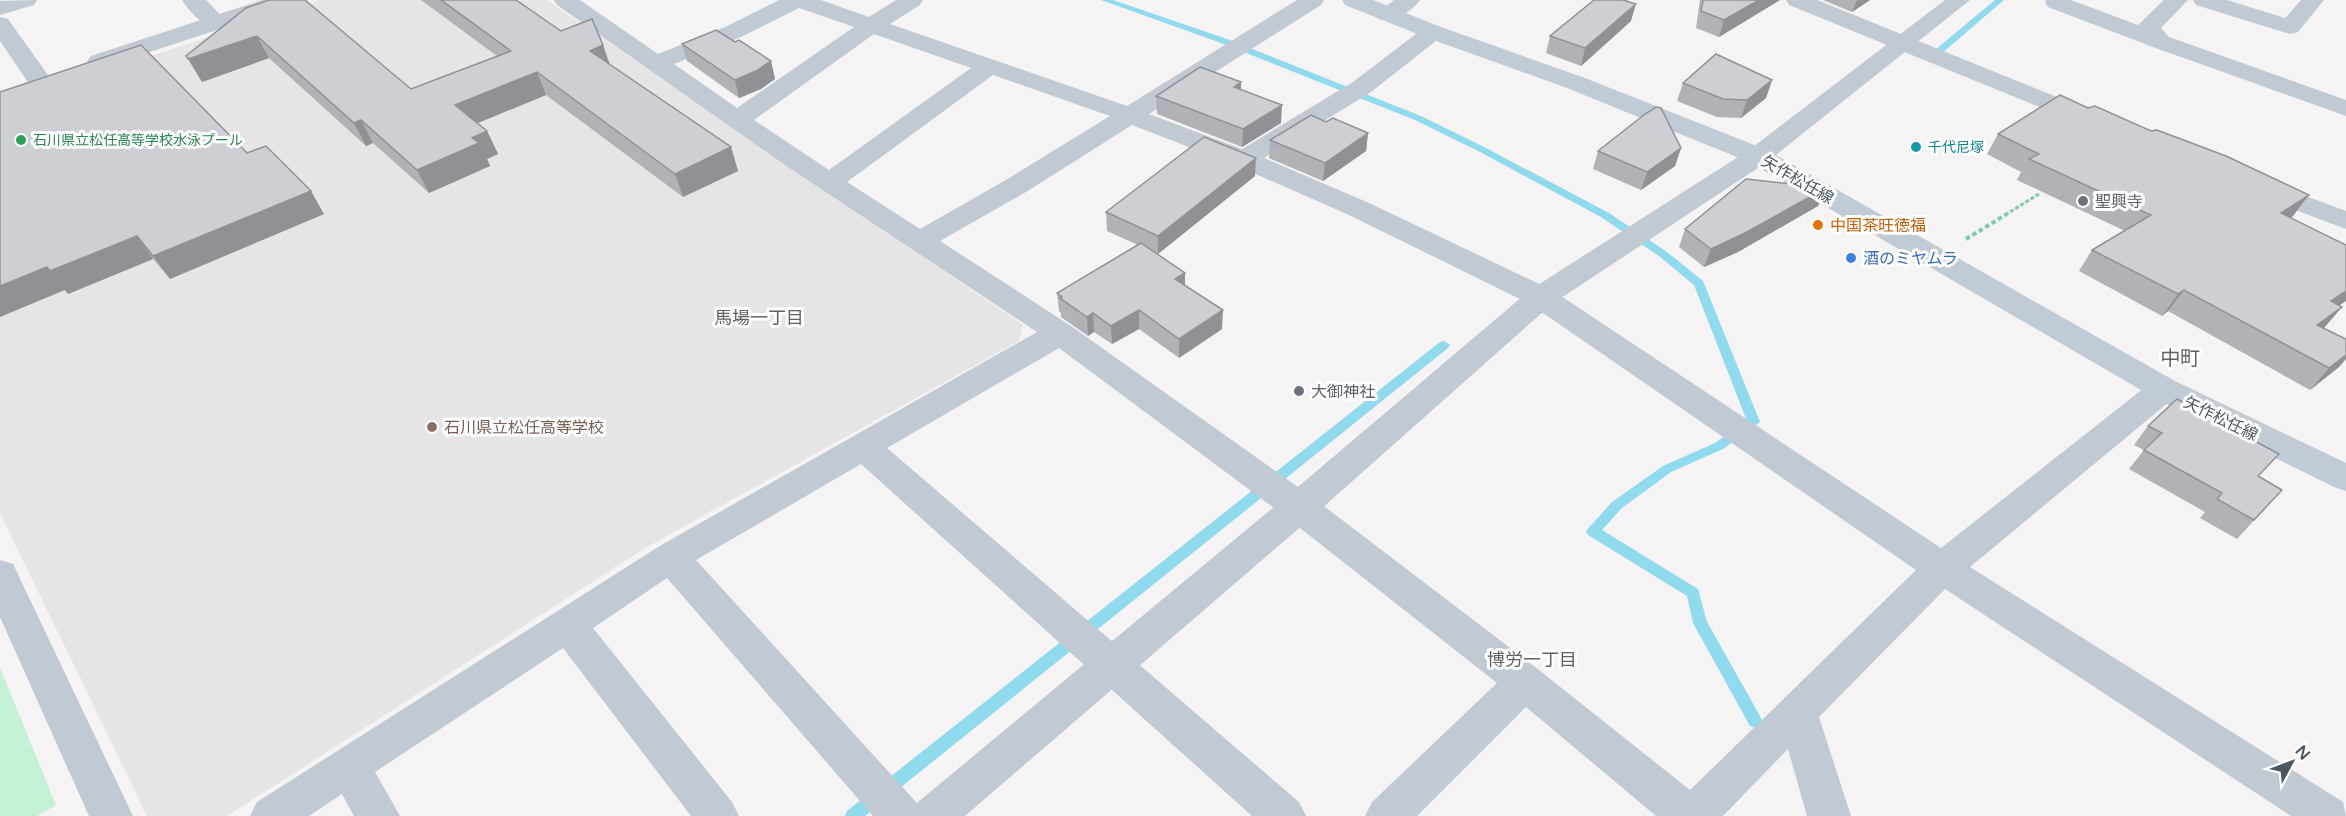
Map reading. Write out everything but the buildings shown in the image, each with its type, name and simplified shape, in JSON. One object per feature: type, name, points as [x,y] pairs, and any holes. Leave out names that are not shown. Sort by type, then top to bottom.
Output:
[{"type":"main road","name":"矢作松任線","points":[[1353,0],[1398,7],[1433,32],[1576,83],[1758,156],[2164,390],[2346,478]]},
{"type":"street","points":[[0,8],[26,0]]},
{"type":"street","points":[[193,0],[216,22]]},
{"type":"street","points":[[0,24],[51,76],[285,0]]},
{"type":"street","points":[[565,0],[829,182],[1060,333],[1278,492],[1525,682],[1691,816],[1942,568],[2164,390]]},
{"type":"street","points":[[656,63],[733,32],[798,0],[1130,115],[1244,159],[1359,209],[1541,297],[1942,568],[2328,816]]},
{"type":"street","points":[[737,120],[872,25],[912,0]]},
{"type":"street","points":[[920,242],[1016,186],[1313,0]]},
{"type":"street","points":[[1797,0],[2114,128]]},
{"type":"street","points":[[933,816],[1088,646],[1278,492],[1541,297],[1758,156],[1959,0]]},
{"type":"street","points":[[2059,0],[2056,3],[2346,108]]},
{"type":"street","points":[[2161,42],[2148,28],[2177,0]]},
{"type":"street","points":[[2204,0],[2290,27],[2313,0]]},
{"type":"street","points":[[1244,159],[1354,91],[1433,32]]},
{"type":"street","points":[[829,182],[990,66]]},
{"type":"street","points":[[2236,177],[2346,221]]},
{"type":"street","points":[[272,816],[671,556],[1060,333]]},
{"type":"street","points":[[862,445],[1284,816]]},
{"type":"street","points":[[671,556],[885,798]]},
{"type":"street","points":[[0,575],[111,816]]},
{"type":"street","points":[[567,624],[717,816]]},
{"type":"street","points":[[1387,816],[1525,682]]},
{"type":"street","points":[[1797,711],[1829,816]]},
{"type":"street","points":[[348,765],[378,816]]},
{"type":"path","points":[[1936,258],[2039,194]]},
{"type":"shaded area","name":"石川県立松任高等学校","points":[[320,0],[547,0],[1023,325],[1019,341],[647,547],[227,816],[147,816],[0,513],[0,106]]},
{"type":"green space","points":[[0,668],[56,805],[37,816],[0,816]]},
{"type":"waterway","points":[[1105,0],[1224,41],[1418,118],[1605,215],[1663,254],[1699,283],[1754,422],[1719,446],[1667,469],[1617,505],[1593,531],[1693,593],[1700,623],[1755,721]]},
{"type":"waterway","points":[[1938,52],[2000,0]]},
{"type":"waterway","points":[[853,816],[1444,345]]},
{"type":"place","name":"石川県立松任高等学校水泳プール","points":[[21,140]]},
{"type":"place","name":"千代尼塚","points":[[1916,147]]},
{"type":"place","name":"聖興寺","points":[[2083,201]]},
{"type":"place","name":"中国茶旺徳福","points":[[1818,225]]},
{"type":"place","name":"酒のミヤムラ","points":[[1851,258]]},
{"type":"place","name":"大御神社","points":[[1299,391]]},
{"type":"place","name":"石川県立松任高等学校","points":[[432,427]]},
{"type":"district","name":"馬場一丁目","points":[[759,318]]},
{"type":"district","name":"中町","points":[[2180,358]]},
{"type":"district","name":"博労一丁目","points":[[1532,660]]}]
